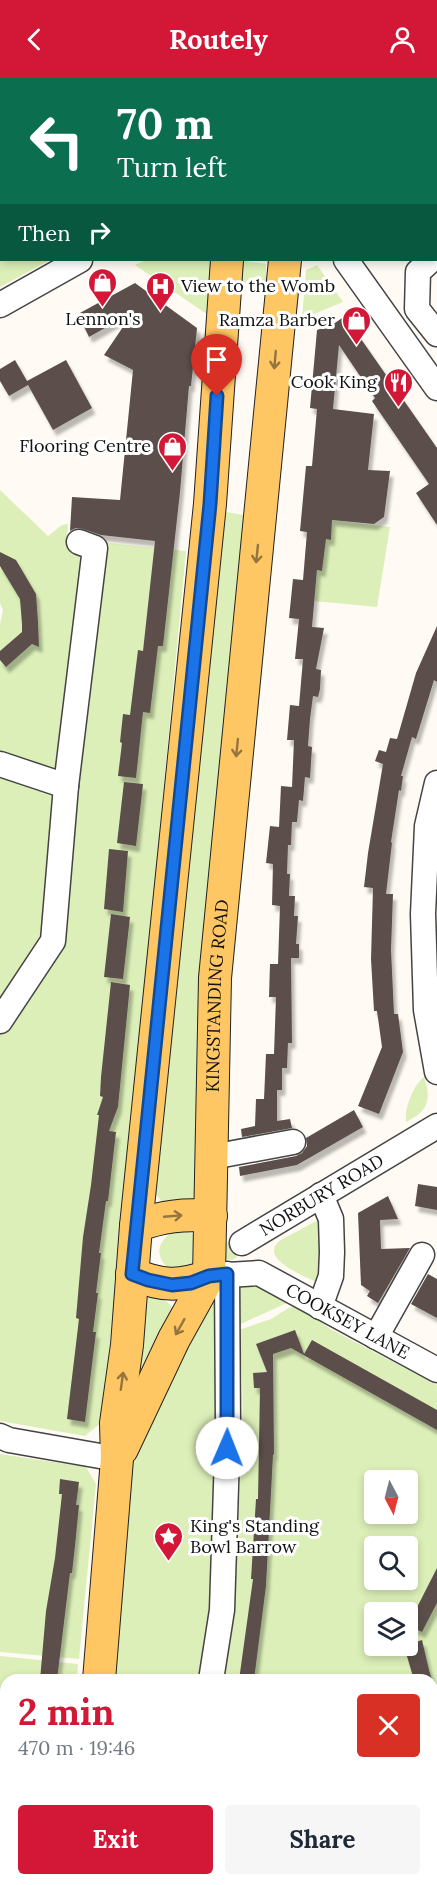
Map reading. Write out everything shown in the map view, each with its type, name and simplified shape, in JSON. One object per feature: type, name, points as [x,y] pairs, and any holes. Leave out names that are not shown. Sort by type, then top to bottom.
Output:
[{"type":"main road","name":"KINGSTANDING ROAD","points":[[99,1674],[117,1459],[116,1423],[127,1345],[136,1226],[210,504],[227,261]]},
{"type":"main road","name":"KINGSTANDING ROAD","points":[[117,1459],[174,1339],[218,1275],[211,1216],[214,978],[285,261]]},
{"type":"main road","points":[[210,504],[261,512]]},
{"type":"main road","points":[[136,1226],[161,1217],[211,1216]]},
{"type":"main road","points":[[132,1274],[172,1285],[191,1283],[218,1275]]},
{"type":"street","points":[[0,305],[78,261]]},
{"type":"street","points":[[347,261],[437,388]]},
{"type":"street","points":[[430,261],[418,272],[417,309],[437,334]]},
{"type":"street","points":[[0,1021],[53,941],[66,786],[95,548],[79,542]]},
{"type":"street","points":[[0,764],[66,786]]},
{"type":"street","points":[[437,783],[423,914],[426,1010],[437,1072]]},
{"type":"street","name":"NORBURY ROAD","points":[[211,1216],[242,1243],[437,1126]]},
{"type":"street","points":[[212,1157],[293,1142]]},
{"type":"street","points":[[320,1307],[331,1276],[332,1252],[331,1219],[321,1195]]},
{"type":"street","points":[[218,1275],[259,1273],[242,1243]]},
{"type":"street","points":[[376,1337],[422,1255]]},
{"type":"street","name":"COOKSEY LANE","points":[[259,1273],[437,1370]]},
{"type":"street","name":"KINGSTANDING ROAD","points":[[212,1674],[222,1611],[228,1425],[218,1275]]},
{"type":"street","points":[[0,1436],[9,1440],[117,1459]]},
{"type":"green space","points":[[0,261],[48,261],[0,287]]},
{"type":"green space","points":[[144,261],[216,261],[211,317],[135,265]]},
{"type":"green space","points":[[244,261],[266,264],[266,284],[240,283]]},
{"type":"green space","points":[[317,265],[343,302],[302,319],[306,270]]},
{"type":"green space","points":[[0,490],[48,536],[62,525],[68,524],[67,538],[75,539],[87,552],[61,775],[0,757],[0,624],[3,610],[0,603]]},
{"type":"green space","points":[[220,511],[250,516],[203,1190],[193,1201],[164,1203],[153,1192]]},
{"type":"green space","points":[[332,520],[390,527],[377,607],[314,601],[317,570],[322,570],[325,547],[320,539],[331,539]]},
{"type":"green space","points":[[99,542],[186,551],[102,1422],[85,1436],[0,1421],[0,1031],[40,971]]},
{"type":"green space","points":[[0,768],[56,789],[47,941],[0,1011]]},
{"type":"green space","points":[[424,1077],[428,1092],[426,1104],[419,1114],[406,1122],[406,1110],[410,1098]]},
{"type":"green space","points":[[320,1219],[321,1281],[319,1283],[295,1272],[274,1254],[275,1247],[281,1240]]},
{"type":"green space","points":[[177,1230],[187,1231],[196,1236],[199,1263],[172,1271],[162,1260],[160,1249],[165,1238]]},
{"type":"green space","points":[[230,1242],[236,1245],[239,1251],[236,1257],[230,1260],[224,1257],[221,1251],[224,1245]]},
{"type":"green space","points":[[246,1285],[262,1288],[289,1302],[234,1327],[237,1287]]},
{"type":"green space","points":[[221,1296],[212,1610],[204,1674],[106,1674],[126,1462],[209,1306]]},
{"type":"green space","points":[[156,1297],[168,1303],[174,1313],[143,1369],[136,1374],[144,1301]]},
{"type":"green space","points":[[290,1307],[298,1307],[332,1330],[437,1385],[437,1674],[222,1674],[239,1505],[243,1418],[239,1330],[271,1319]]},
{"type":"green space","points":[[0,1454],[86,1467],[96,1484],[79,1659],[0,1652]]},
{"type":"green space","points":[[0,1656],[78,1664],[77,1674],[0,1674]]},
{"type":"building","points":[[135,283],[197,328],[163,646],[158,646],[150,713],[143,712],[136,778],[118,776],[122,743],[120,742],[123,714],[130,715],[138,650],[143,651],[155,541],[101,535],[76,528],[70,531],[72,497],[120,500],[133,370],[104,355],[133,312],[89,337],[78,314]]},
{"type":"building","points":[[345,316],[437,448],[437,525],[416,493],[429,484],[372,401],[375,398],[339,345],[333,409],[374,414],[368,470],[390,471],[384,517],[374,524],[332,520],[331,540],[326,539],[322,571],[317,570],[312,627],[324,628],[316,669],[321,670],[320,689],[318,697],[313,696],[310,719],[308,746],[312,747],[310,778],[305,777],[303,801],[299,800],[297,822],[292,822],[291,845],[288,845],[289,896],[295,896],[294,916],[298,916],[296,944],[299,944],[299,958],[291,958],[292,1043],[288,1043],[287,1068],[282,1068],[282,1090],[277,1090],[277,1121],[290,1119],[292,1128],[242,1137],[241,1129],[255,1126],[256,1099],[264,1099],[266,1054],[274,1054],[276,997],[269,997],[270,964],[278,964],[280,906],[272,905],[273,864],[266,863],[270,826],[279,827],[281,786],[292,787],[294,740],[287,740],[290,705],[299,706],[303,659],[295,659],[299,619],[289,618],[293,579],[303,580],[307,532],[300,531],[306,466],[312,466],[317,409],[310,408],[317,330],[332,325]]},
{"type":"building","points":[[15,360],[27,381],[66,360],[92,408],[53,430],[28,385],[9,396],[0,381],[0,369]]},
{"type":"building","points":[[0,552],[16,560],[36,594],[38,622],[39,647],[32,644],[6,667],[0,660],[0,651],[22,632],[22,624],[20,599],[0,566]]},
{"type":"building","points":[[437,626],[437,682],[434,680],[416,739],[412,737],[401,776],[403,776],[401,791],[399,790],[391,842],[386,894],[393,894],[391,950],[394,1014],[398,1014],[403,1052],[379,1114],[358,1106],[382,1047],[377,1011],[374,1011],[371,959],[373,888],[364,887],[383,764],[375,761],[379,750],[386,752],[390,738],[397,739],[416,673]]},
{"type":"building","points":[[124,782],[143,784],[136,846],[117,843]]},
{"type":"building","points":[[109,849],[128,851],[123,912],[104,909]]},
{"type":"building","points":[[111,914],[130,917],[123,979],[104,977]]},
{"type":"building","points":[[111,982],[130,985],[118,1107],[109,1131],[116,1132],[99,1253],[101,1253],[96,1293],[98,1293],[93,1332],[96,1332],[85,1422],[67,1419],[79,1319],[76,1318],[83,1237],[91,1185],[99,1115],[97,1115],[103,1097],[100,1096],[101,1077]]},
{"type":"building","points":[[354,1110],[363,1127],[297,1165],[240,1176],[239,1167],[302,1153],[307,1146],[306,1138]]},
{"type":"building","points":[[418,1184],[437,1187],[437,1210],[415,1206]]},
{"type":"building","points":[[388,1196],[398,1219],[380,1220],[381,1249],[410,1248],[378,1303],[367,1296],[370,1291],[361,1285],[358,1213]]},
{"type":"building","points":[[428,1274],[437,1279],[437,1318],[411,1304]]},
{"type":"building","points":[[295,1330],[304,1354],[312,1340],[437,1410],[437,1430],[291,1348],[273,1354],[274,1454],[266,1586],[255,1674],[240,1674],[253,1579],[251,1579],[256,1499],[258,1499],[260,1388],[254,1388],[253,1373],[267,1372],[256,1344]]},
{"type":"building","points":[[60,1479],[79,1482],[75,1546],[58,1674],[41,1674],[46,1611],[62,1494],[59,1494]]},
{"type":"building","points":[[437,1568],[437,1603],[422,1632],[418,1630],[418,1605]]},
{"type":"building","points":[[422,1640],[430,1674],[412,1674],[407,1656],[418,1656],[418,1641]]},
{"type":"place","name":"Lennon's","points":[[103,308]]},
{"type":"place","name":"View to the Womb","points":[[160,312]]},
{"type":"place","name":"Ramza Barber","points":[[356,346]]},
{"type":"place","name":"Cook King","points":[[398,408]]},
{"type":"place","name":"Flooring Centre","points":[[172,472]]},
{"type":"place","name":"King's Standing Bowl Barrow","points":[[169,1562]]},
{"type":"route","points":[[217,396],[210,504],[132,1274],[172,1285],[227,1274],[227,1448]]}]
